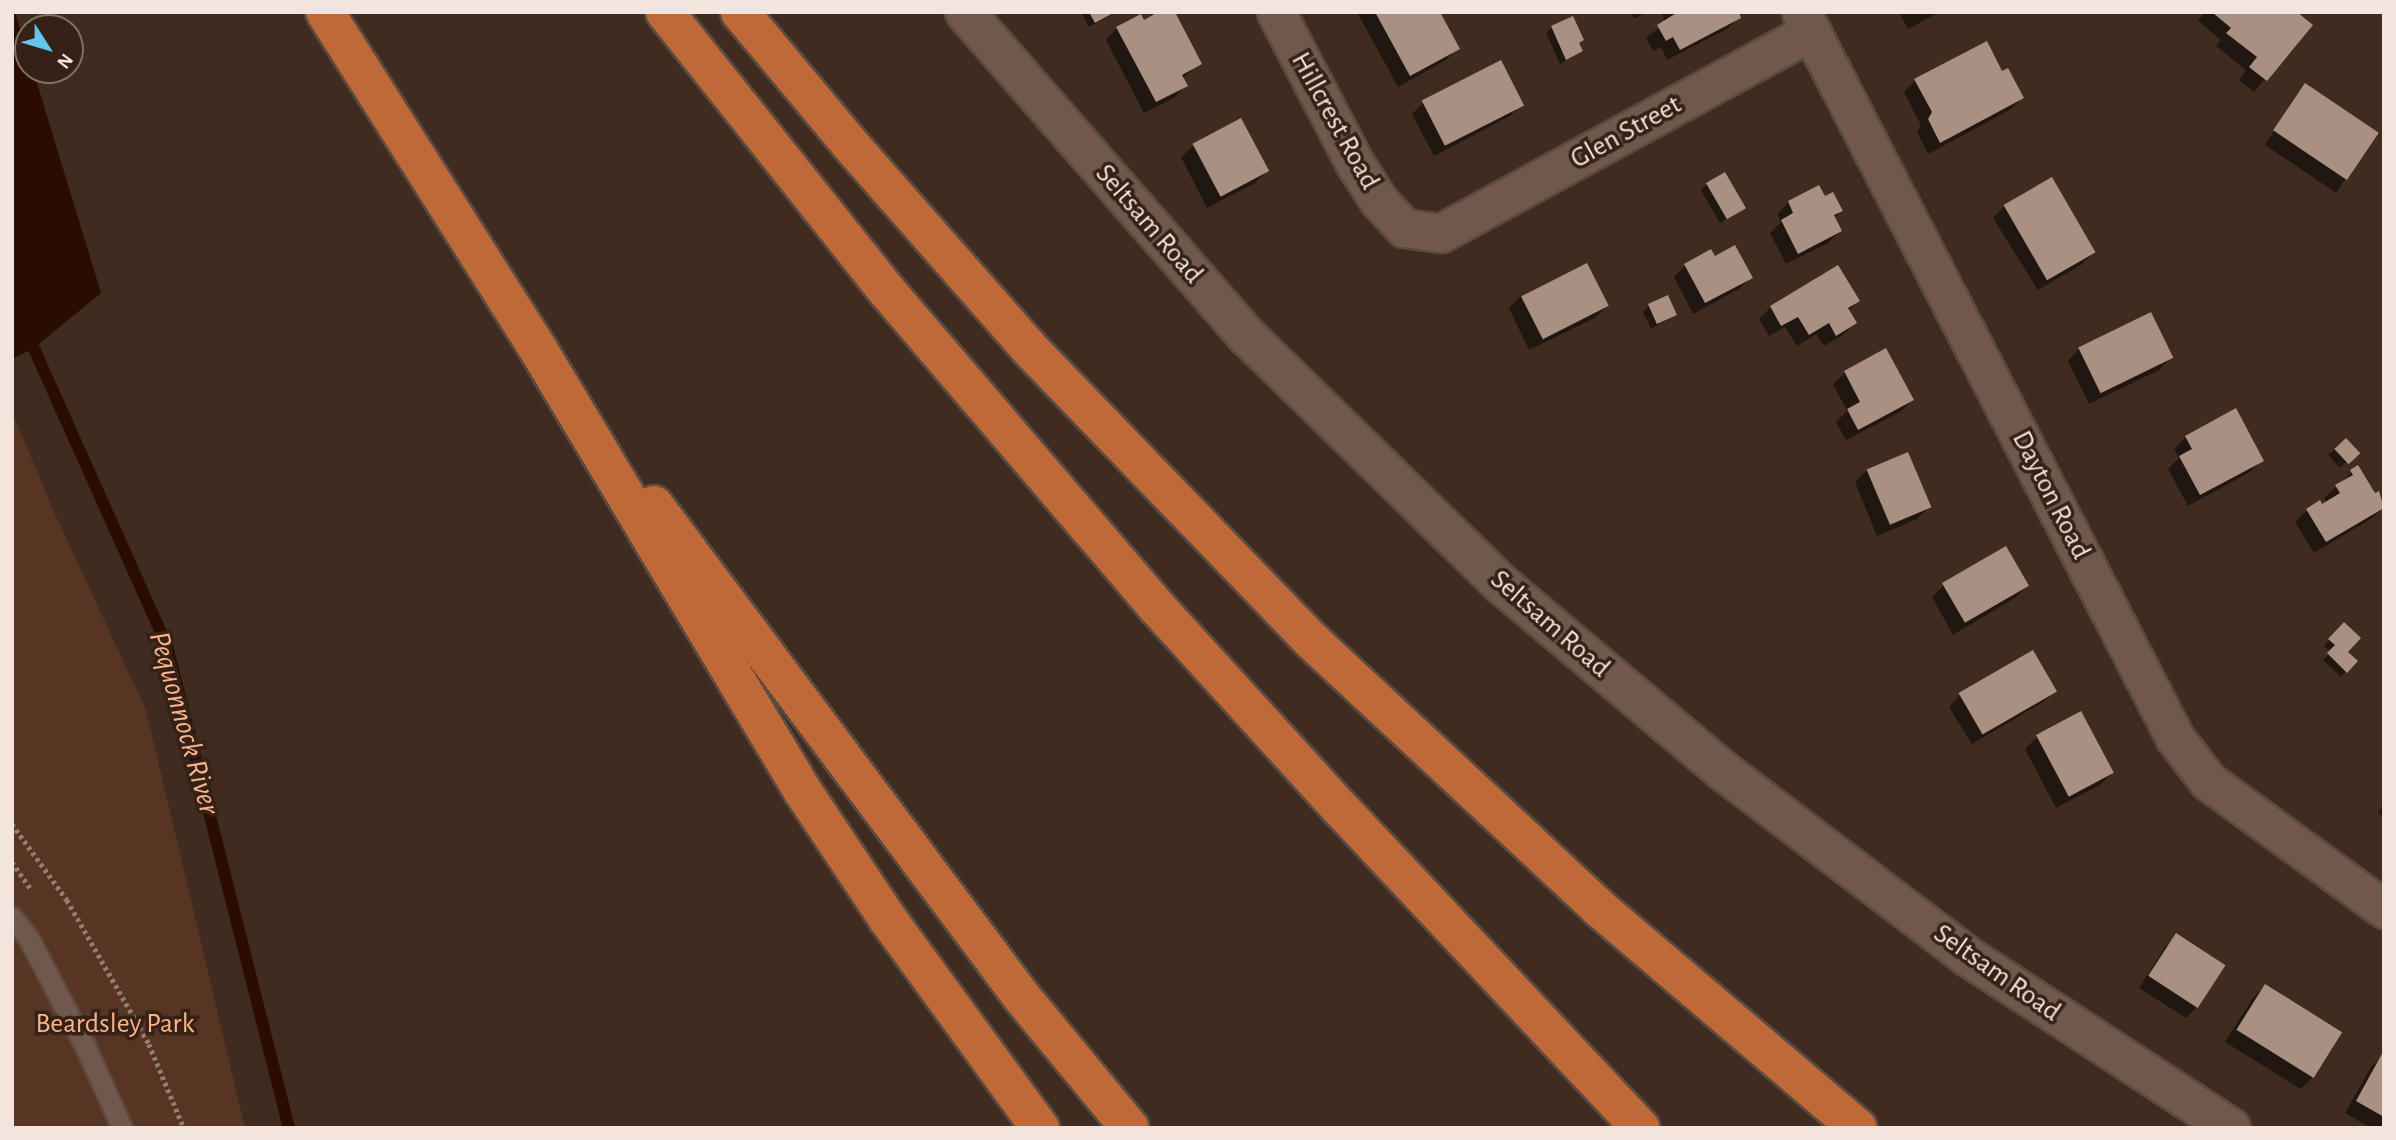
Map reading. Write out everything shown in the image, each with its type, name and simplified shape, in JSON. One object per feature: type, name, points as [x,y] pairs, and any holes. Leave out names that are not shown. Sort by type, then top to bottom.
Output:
[{"type":"highway","points":[[325,12],[538,349],[802,790],[887,918],[1040,1128]]},
{"type":"highway","points":[[665,12],[887,291],[1147,595],[1340,808],[1641,1128]]},
{"type":"highway","points":[[740,12],[849,143],[1019,337],[1312,641],[1598,907],[1858,1128]]},
{"type":"highway","points":[[538,349],[932,879],[1021,996],[1130,1128]]},
{"type":"main road","name":"Seltsam Road","points":[[965,12],[1248,337],[1500,583],[1721,769],[1968,956],[2231,1128]]},
{"type":"street","name":"Hillcrest Road","points":[[1276,12],[1354,163],[1379,201],[1404,228],[1441,233]]},
{"type":"street","name":"Glen Street","points":[[1441,233],[1806,22]]},
{"type":"street","name":"Dayton Road","points":[[1806,22],[2175,738],[2208,781],[2384,909]]},
{"type":"lane","points":[[12,917],[29,939],[86,1048],[122,1128]]},
{"type":"path","points":[[12,824],[67,900],[149,1044],[184,1128]]},
{"type":"green space","name":"Beardsley Park","points":[[12,412],[55,514],[146,710],[245,1128],[12,1128]]},
{"type":"shaded area","points":[[12,12],[15,12],[14,84],[37,84],[101,293],[34,348],[12,359]]},
{"type":"building","points":[[1089,12],[1115,12],[1095,23]]},
{"type":"building","points":[[1158,12],[1175,12],[1202,64],[1182,75],[1188,86],[1156,102],[1116,27],[1141,14],[1144,20]]},
{"type":"building","points":[[1375,12],[1440,12],[1460,49],[1410,76]]},
{"type":"building","points":[[1678,12],[1739,12],[1741,18],[1680,50],[1673,37],[1666,41],[1657,25]]},
{"type":"building","points":[[2212,12],[2297,12],[2313,25],[2267,81],[2249,67],[2257,57],[2226,33],[2231,28]]},
{"type":"building","points":[[1573,16],[1584,40],[1579,43],[1583,51],[1566,60],[1551,26]]},
{"type":"building","points":[[1987,41],[2002,71],[2008,68],[2024,98],[1940,143],[1928,119],[1932,112],[1914,79]]},
{"type":"building","points":[[1501,60],[1524,105],[1445,146],[1422,100]]},
{"type":"building","points":[[2305,83],[2379,133],[2347,180],[2273,130]]},
{"type":"building","points":[[1241,118],[1269,171],[1221,197],[1192,144]]},
{"type":"building","points":[[1725,172],[1746,208],[1727,219],[1706,183]]},
{"type":"building","points":[[2052,177],[2096,252],[2047,280],[2004,205]]},
{"type":"building","points":[[1819,185],[1825,196],[1833,192],[1843,211],[1834,215],[1842,231],[1798,254],[1781,220],[1793,213],[1788,201]]},
{"type":"building","points":[[1735,245],[1753,278],[1705,303],[1684,264],[1711,249],[1715,256]]},
{"type":"building","points":[[1587,263],[1609,306],[1543,339],[1521,297]]},
{"type":"building","points":[[1838,265],[1860,301],[1848,308],[1857,323],[1836,336],[1829,323],[1809,335],[1798,317],[1781,326],[1770,306]]},
{"type":"building","points":[[1668,295],[1677,315],[1657,324],[1648,304]]},
{"type":"building","points":[[2151,312],[2173,358],[2101,393],[2078,348]]},
{"type":"building","points":[[1886,348],[1914,400],[1858,430],[1847,409],[1860,402],[1844,371]]},
{"type":"building","points":[[2236,408],[2264,461],[2200,495],[2179,456],[2192,449],[2185,436]]},
{"type":"building","points":[[2346,438],[2360,453],[2349,464],[2334,449]]},
{"type":"building","points":[[1908,452],[1931,507],[1890,525],[1867,470]]},
{"type":"building","points":[[2358,465],[2375,493],[2379,491],[2384,508],[2326,542],[2306,509],[2320,500],[2322,504],[2340,493],[2335,485],[2353,475],[2350,470]]},
{"type":"building","points":[[2006,546],[2029,586],[1965,623],[1942,583]]},
{"type":"building","points":[[2344,622],[2361,638],[2348,652],[2358,661],[2347,673],[2327,653],[2335,645],[2328,639]]},
{"type":"building","points":[[2033,650],[2057,692],[1983,735],[1959,693]]},
{"type":"building","points":[[2081,711],[2114,773],[2069,797],[2036,735]]},
{"type":"building","points":[[2176,933],[2225,965],[2198,1008],[2148,976]]},
{"type":"building","points":[[2265,984],[2342,1032],[2314,1078],[2236,1030]]},
{"type":"building","points":[[2384,1050],[2384,1117],[2356,1101]]},
{"type":"waterway","name":"Pequonnock River","points":[[27,333],[167,646],[289,1128]]}]
